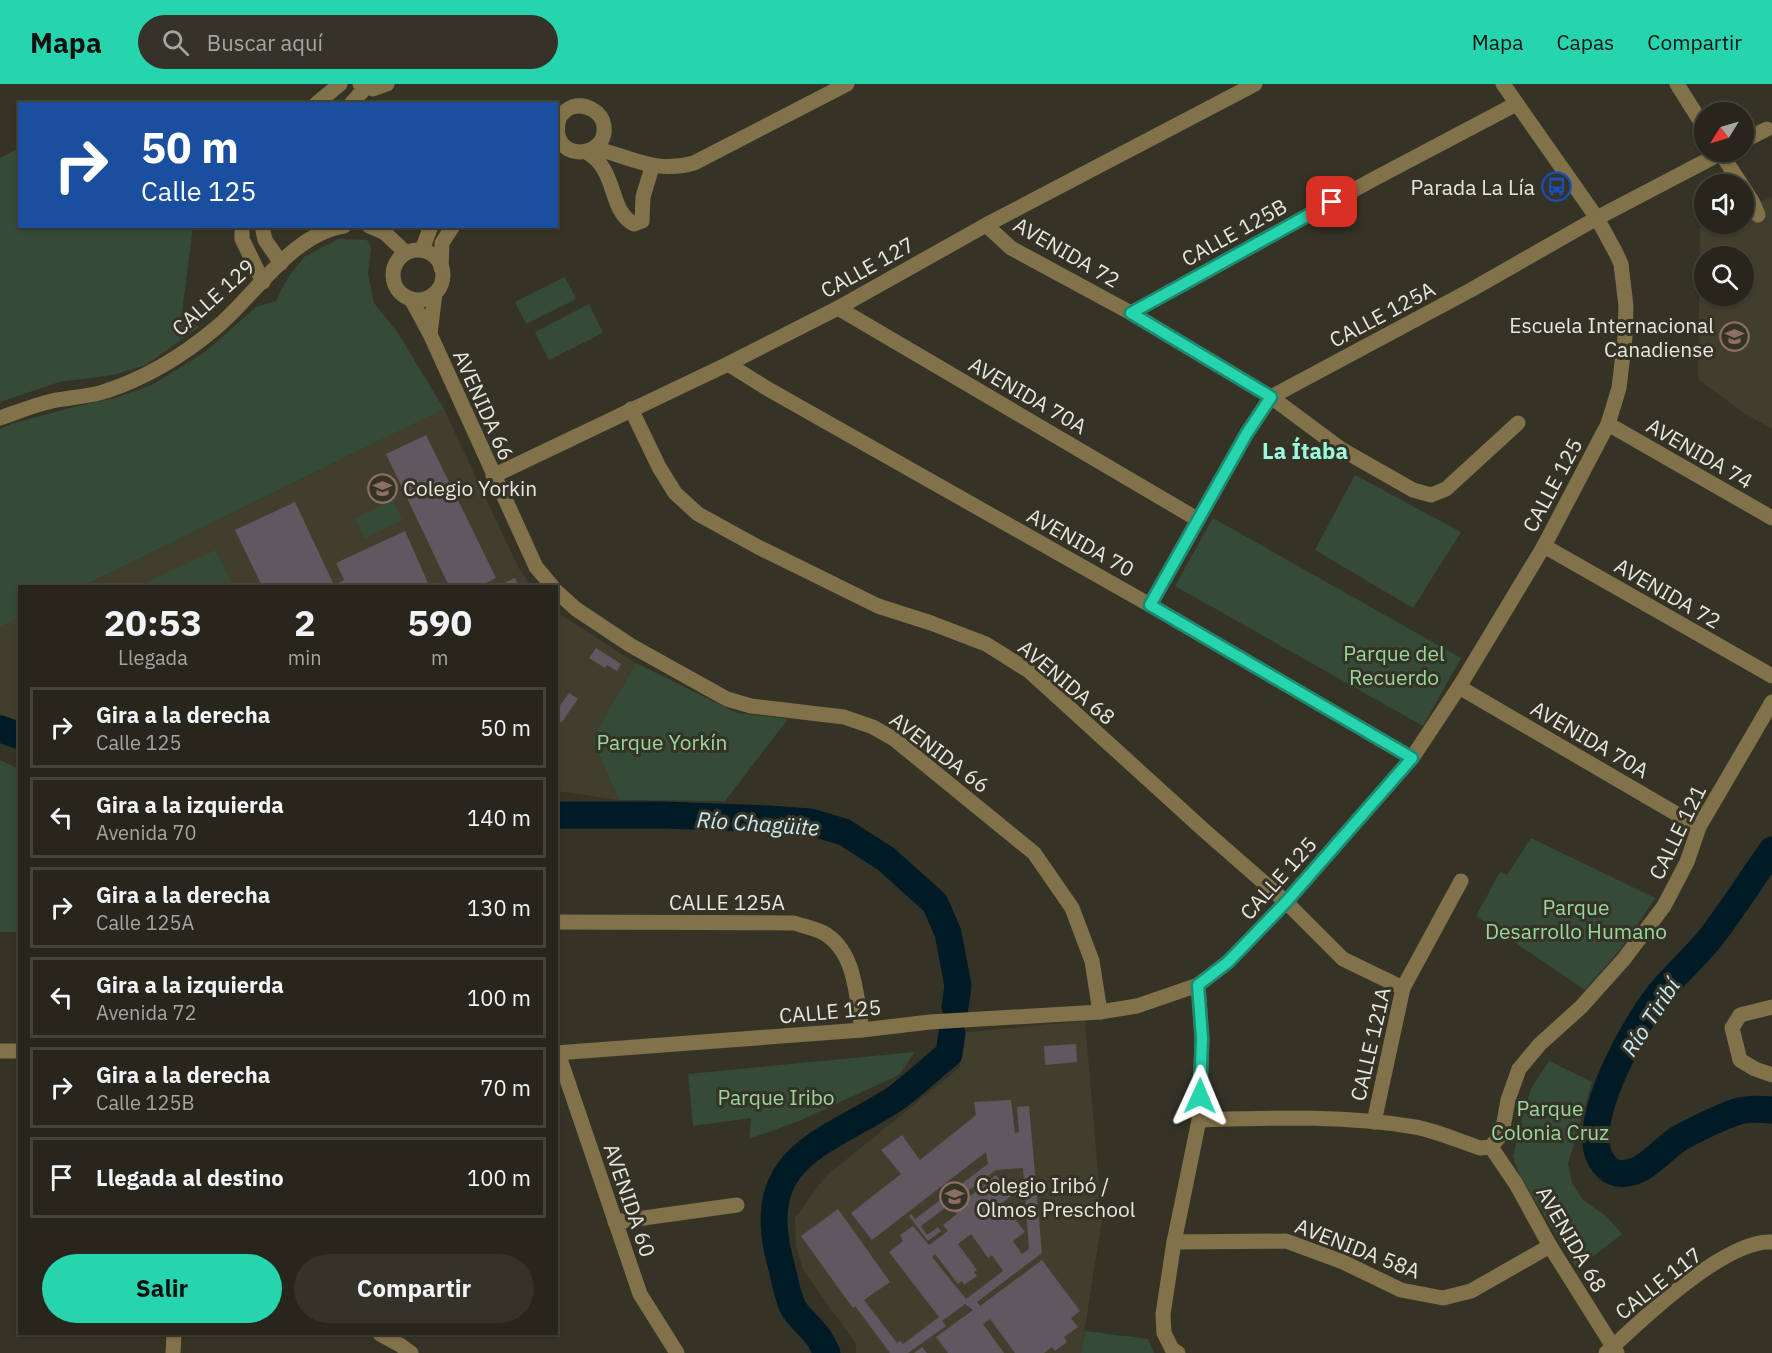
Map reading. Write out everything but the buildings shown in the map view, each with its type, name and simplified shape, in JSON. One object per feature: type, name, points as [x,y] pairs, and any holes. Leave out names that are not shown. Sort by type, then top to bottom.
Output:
[{"type":"street","points":[[318,102],[340,84]]},
{"type":"street","points":[[352,102],[363,86],[380,88],[387,84]]},
{"type":"street","points":[[559,146],[577,153],[590,150],[619,154],[652,167],[681,167],[694,163],[847,84]]},
{"type":"street","name":"CALLE 127","points":[[493,476],[728,364],[838,308],[986,225],[1255,84]]},
{"type":"street","points":[[1503,84],[1597,218]]},
{"type":"street","points":[[1677,84],[1694,111]]},
{"type":"street","name":"CALLE 125B","points":[[1131,313],[1516,104]]},
{"type":"street","points":[[558,117],[568,108],[579,105],[591,108],[600,116],[619,154]]},
{"type":"street","points":[[590,150],[602,139],[604,126]]},
{"type":"street","points":[[1754,136],[1767,129]]},
{"type":"street","points":[[590,150],[604,166],[624,216],[634,224],[642,221],[643,197],[652,167]]},
{"type":"street","name":"CALLE 125A","points":[[1150,605],[1247,433],[1271,397],[1702,162]]},
{"type":"street","points":[[1754,205],[1758,215]]},
{"type":"street","name":"CALLE 125","points":[[558,1053],[862,1030],[930,1022],[1100,1012],[1137,1006],[1198,985],[1228,962],[1286,902],[1412,758],[1460,687],[1544,546],[1608,424],[1619,388],[1626,306],[1621,264],[1597,218]]},
{"type":"street","name":"AVENIDA 72","points":[[986,225],[1011,248],[1131,313],[1271,397],[1341,449],[1413,490],[1431,495],[1446,489],[1518,423]]},
{"type":"street","points":[[242,228],[242,239],[262,282]]},
{"type":"street","points":[[262,228],[265,240],[281,263]]},
{"type":"street","name":"CALLE 129","points":[[0,418],[51,401],[105,392],[138,379],[174,358],[217,327],[293,252],[320,234],[338,228]]},
{"type":"street","points":[[374,228],[385,233],[406,253]]},
{"type":"street","points":[[422,250],[430,228]]},
{"type":"street","points":[[441,268],[434,256],[422,250],[406,253],[399,259],[393,274],[398,289],[411,299],[419,300],[435,293],[441,282],[442,243],[452,228]]},
{"type":"street","name":"AVENIDA 66","points":[[430,334],[435,293]]},
{"type":"street","name":"AVENIDA 66","points":[[411,299],[430,334],[536,567],[551,585]]},
{"type":"street","name":"AVENIDA 70A","points":[[838,308],[1197,519]]},
{"type":"street","name":"AVENIDA 70","points":[[728,364],[768,389],[1150,605],[1412,758]]},
{"type":"street","name":"AVENIDA 68","points":[[631,409],[659,467],[675,493],[698,514],[758,548],[878,606],[986,644],[1029,671],[1286,902],[1343,959],[1403,988]]},
{"type":"street","name":"AVENIDA 74","points":[[1608,424],[1772,518]]},
{"type":"street","name":"AVENIDA 72","points":[[1544,546],[1772,676]]},
{"type":"street","name":"AVENIDA 66","points":[[558,593],[576,609],[630,645],[727,699],[751,706],[844,717],[873,727],[894,739],[1034,853],[1072,908],[1092,961],[1100,1012]]},
{"type":"street","name":"AVENIDA 70A","points":[[1460,687],[1699,827]]},
{"type":"street","name":"CALLE 121","points":[[1491,1147],[1502,1132],[1508,1100],[1519,1068],[1540,1044],[1581,1007],[1624,959],[1658,915],[1687,862],[1699,827],[1772,702]]},
{"type":"street","name":"CALLE 121A","points":[[1374,1122],[1403,988],[1461,881]]},
{"type":"street","name":"CALLE 125A","points":[[558,922],[794,923],[822,932],[841,949],[852,971],[862,1030]]},
{"type":"street","points":[[1178,1353],[1172,1350],[1164,1333],[1163,1314],[1174,1242],[1199,1119],[1202,1038],[1198,985]]},
{"type":"street","points":[[1772,1007],[1740,1015],[1732,1028],[1740,1060],[1755,1069],[1772,1074]]},
{"type":"street","points":[[0,1051],[18,1051]]},
{"type":"street","name":"AVENIDA 60","points":[[558,1056],[640,1294],[677,1353]]},
{"type":"street","points":[[1199,1119],[1313,1117],[1374,1122],[1417,1127],[1480,1148],[1491,1147]]},
{"type":"street","name":"AVENIDA 68","points":[[1491,1147],[1516,1184],[1612,1351]]},
{"type":"street","points":[[615,1222],[737,1205]]},
{"type":"street","name":"AVENIDA 58A","points":[[1174,1242],[1286,1241],[1343,1262],[1401,1290],[1443,1298],[1472,1291],[1550,1246]]},
{"type":"street","name":"CALLE 117","points":[[1612,1351],[1681,1286],[1734,1252],[1760,1241],[1772,1242]]},
{"type":"street","points":[[173,1353],[174,1335]]},
{"type":"street","points":[[382,1335],[406,1349]]},
{"type":"shaded area","name":"Escuela Internacional Canadiense","points":[[1772,197],[1772,429],[1744,413],[1698,379],[1699,306],[1754,306],[1754,246],[1700,246],[1700,234],[1754,234],[1754,204]]},
{"type":"shaded area","name":"Colegio Yorkin","points":[[444,409],[518,567],[530,585],[85,585]]},
{"type":"shaded area","points":[[558,613],[636,663],[592,739],[619,800],[558,791]]},
{"type":"shaded area","points":[[18,618],[18,721],[0,714],[0,627]]},
{"type":"shaded area","name":"Colegio Iribó / Olmos Preschool","points":[[1085,1021],[1102,1219],[1081,1353],[856,1353],[856,1344],[803,1270],[796,1245],[795,1218],[825,1177],[960,1067],[960,1033]]},
{"type":"green space","points":[[18,149],[18,228],[193,228],[181,320],[199,327],[146,365],[114,375],[59,382],[0,402],[0,158]]},
{"type":"green space","points":[[338,239],[367,240],[371,248],[368,274],[374,303],[398,333],[444,409],[85,585],[18,585],[18,618],[0,627],[0,429],[70,408],[115,398],[152,385],[205,352],[256,307],[276,301],[287,279],[304,257]]},
{"type":"green space","points":[[565,277],[576,299],[526,324],[515,302]]},
{"type":"green space","points":[[589,304],[603,333],[549,360],[535,332]]},
{"type":"green space","points":[[1355,475],[1461,532],[1413,608],[1315,550]]},
{"type":"green space","points":[[393,500],[402,520],[364,539],[355,519]]},
{"type":"green space","name":"Parque del Recuerdo","points":[[1213,518],[1461,658],[1423,726],[1175,586]]},
{"type":"green space","points":[[216,550],[233,585],[141,585]]},
{"type":"green space","name":"Parque Yorkín","points":[[636,663],[737,713],[788,719],[725,801],[619,800],[592,739]]},
{"type":"green space","points":[[0,760],[18,769],[18,932],[0,932]]},
{"type":"green space","name":"Parque Desarrollo Humano","points":[[1531,838],[1655,898],[1623,946],[1585,990],[1476,916],[1500,872],[1507,875]]},
{"type":"green space","name":"Parque Iribo","points":[[915,1052],[899,1075],[799,1121],[749,1139],[751,1118],[693,1126],[688,1074]]},
{"type":"green space","name":"Parque Colonia Cruz","points":[[1549,1061],[1592,1082],[1568,1164],[1572,1183],[1583,1200],[1606,1216],[1622,1234],[1577,1269],[1520,1176],[1513,1157],[1523,1112],[1532,1087]]},
{"type":"green space","points":[[1085,1331],[1148,1339],[1154,1353],[1081,1353]]},
{"type":"waterway","name":"Río Chagüite","points":[[0,729],[18,735]]},
{"type":"waterway","name":"Río Chagüite","points":[[558,815],[664,815],[769,819],[810,822],[844,832],[886,859],[935,903],[948,933],[958,986],[955,1007]]},
{"type":"waterway","name":"Río Tiribí","points":[[1772,850],[1715,932],[1660,993],[1638,1025],[1615,1068],[1606,1091],[1599,1113],[1596,1133],[1597,1150],[1602,1161],[1610,1170],[1626,1173],[1650,1162],[1678,1139],[1723,1117],[1745,1110],[1772,1110]]},
{"type":"waterway","name":"Río Chagüite","points":[[827,1353],[818,1337],[800,1317],[789,1299],[774,1225],[776,1197],[786,1175],[801,1157],[821,1142],[896,1098],[949,1054],[952,1033]]},
{"type":"place","name":"Parada La Lía","points":[[1556,187]]},
{"type":"place","name":"Escuela Internacional Canadiense","points":[[1735,337]]},
{"type":"place","name":"Colegio Yorkin","points":[[382,488]]},
{"type":"place","name":"Colegio Iribó / Olmos Preschool","points":[[955,1197]]},
{"type":"district","name":"La Ítaba","points":[[1305,450]]},
{"type":"route","points":[[1200,1096],[1202,1038],[1198,985],[1228,962],[1286,902],[1412,758],[1150,605],[1247,433],[1271,397],[1131,313],[1332,202]]}]
